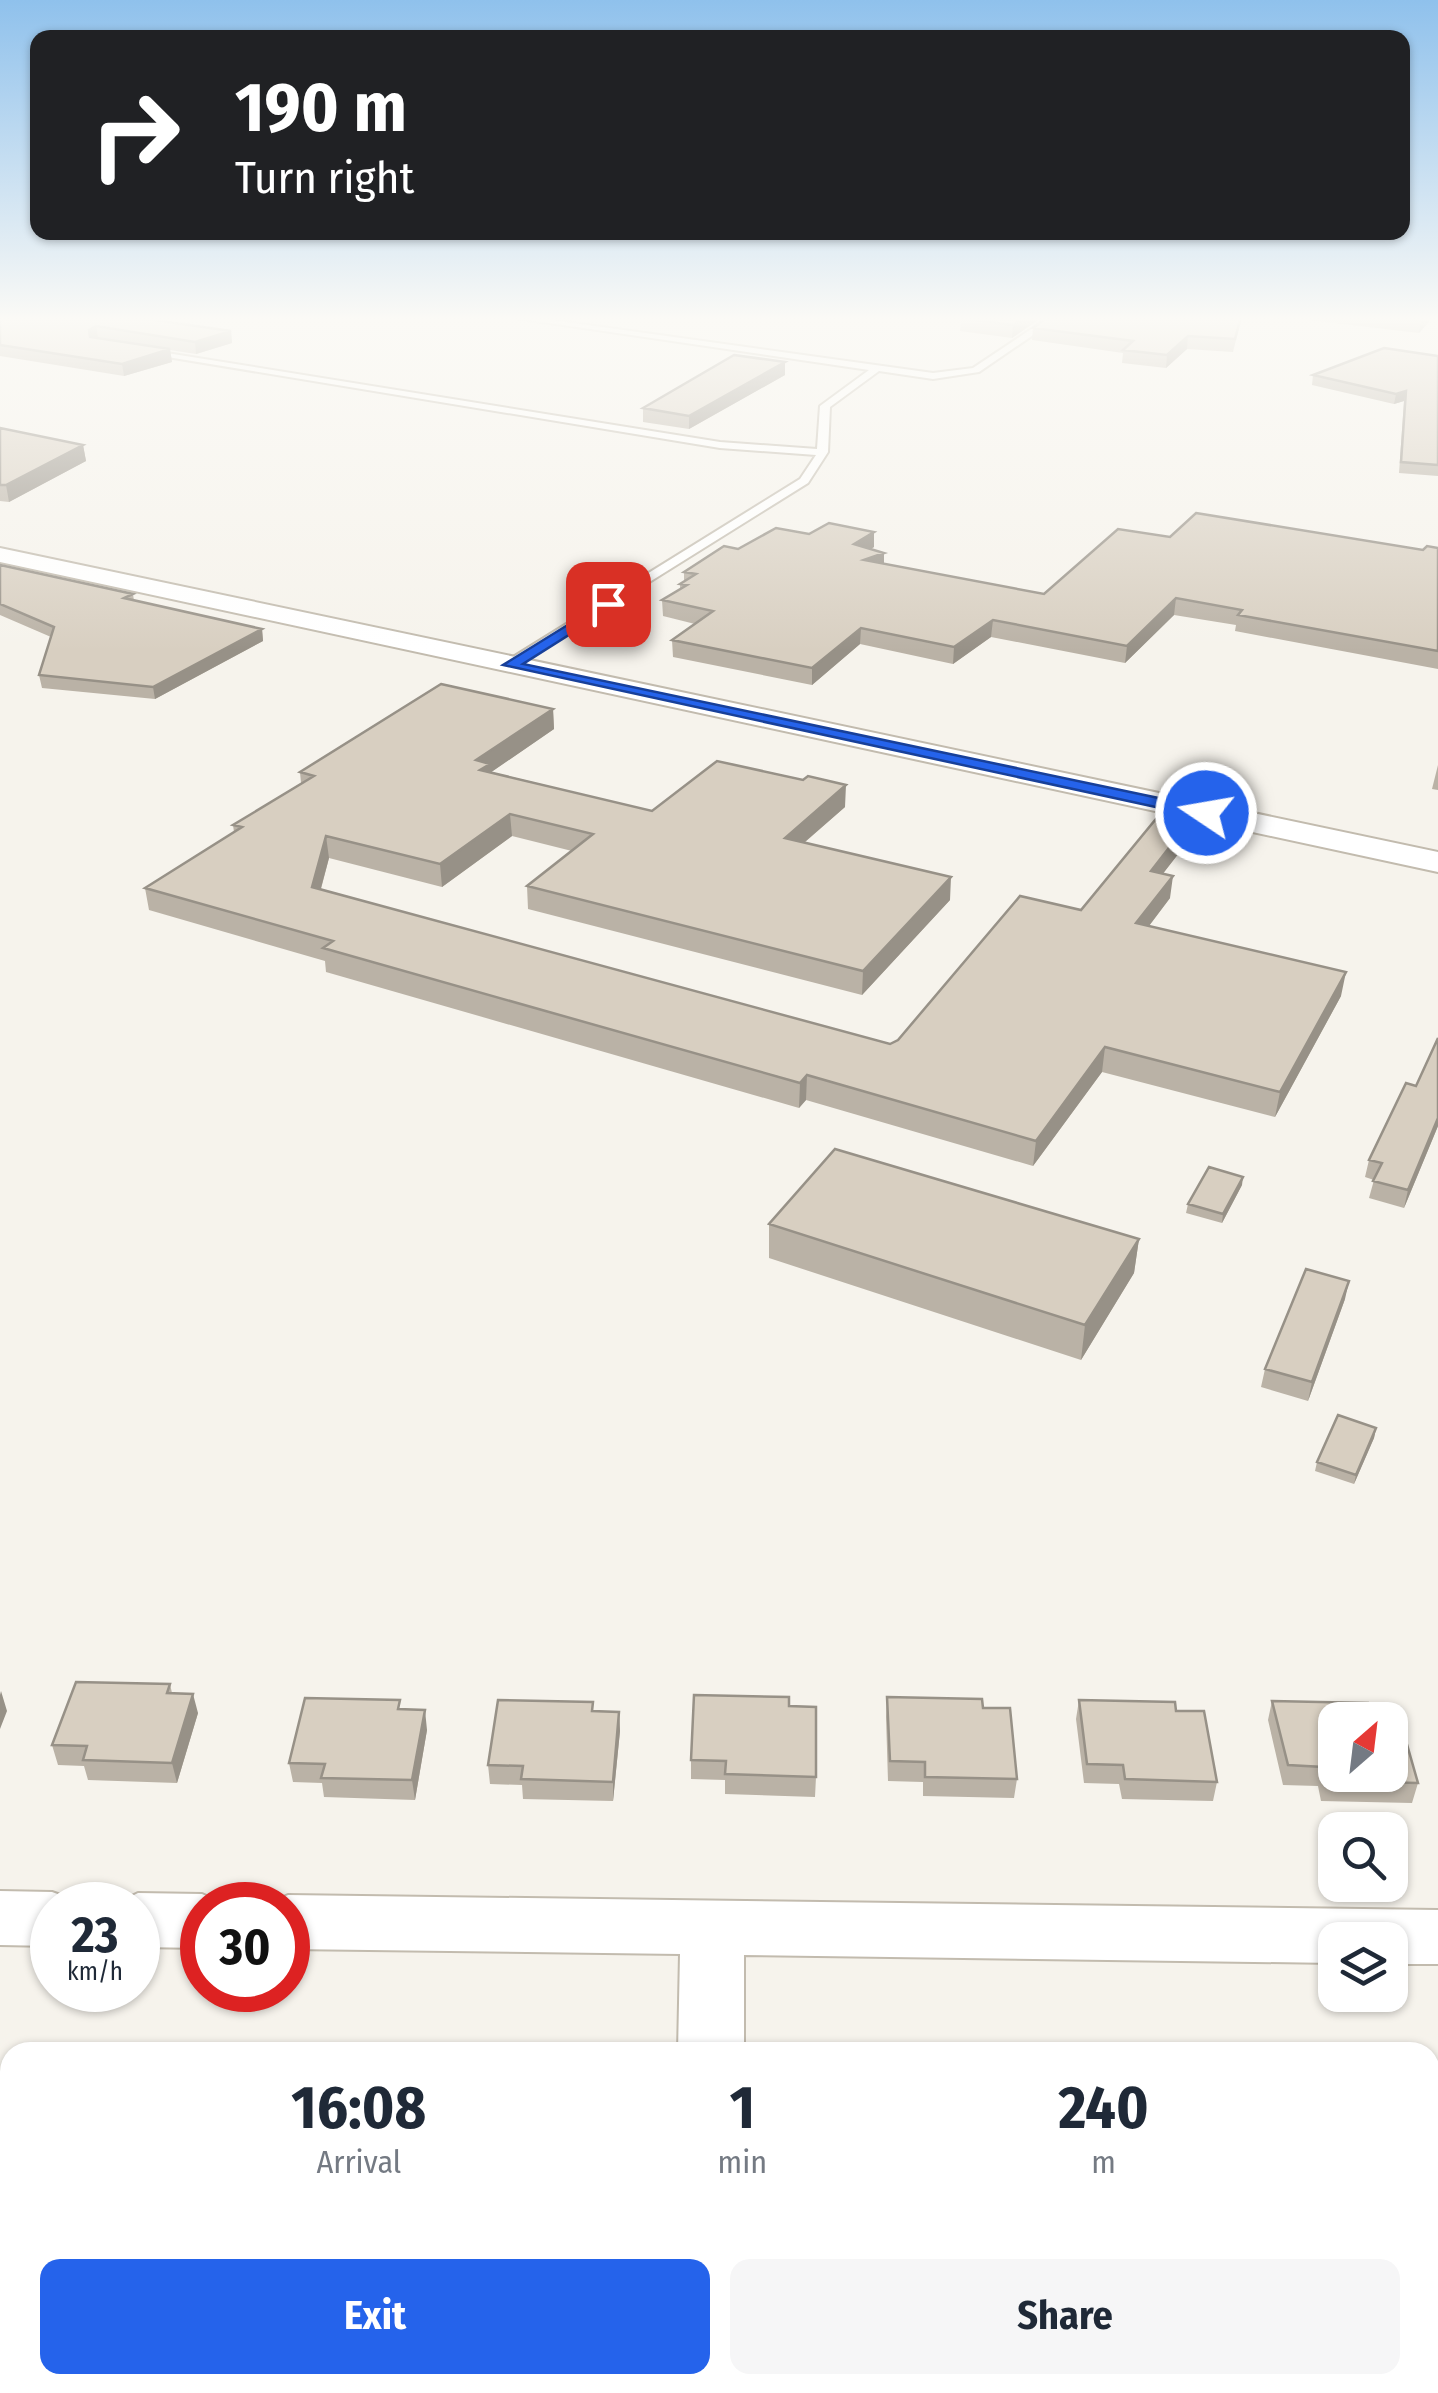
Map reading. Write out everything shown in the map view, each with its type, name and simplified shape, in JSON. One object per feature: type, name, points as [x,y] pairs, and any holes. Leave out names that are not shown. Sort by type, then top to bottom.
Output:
[{"type":"street","points":[[0,555],[1438,862]]},
{"type":"street","points":[[0,1918],[30,1919]]},
{"type":"street","points":[[310,1922],[1438,1936]]},
{"type":"street","points":[[712,1928],[712,2042]]},
{"type":"lane","points":[[613,428],[720,445],[824,452]]},
{"type":"lane","points":[[510,665],[804,481],[820,464],[824,428]]},
{"type":"building","points":[[0,428],[83,445],[0,485]]},
{"type":"building","points":[[1403,428],[1438,428],[1438,465],[1401,462]]},
{"type":"building","points":[[1196,513],[1423,550],[1427,546],[1438,548],[1438,651],[1238,615],[1242,610],[1176,598],[1127,646],[993,620],[954,647],[861,628],[812,668],[672,640],[713,611],[662,600],[687,585],[680,584],[696,574],[684,572],[724,546],[738,549],[776,528],[809,534],[829,523],[874,532],[854,544],[884,553],[864,560],[1044,594],[1118,529],[1170,537]]},
{"type":"building","points":[[0,565],[133,594],[124,598],[262,629],[153,687],[39,675],[54,627],[0,604]]},
{"type":"building","points":[[441,684],[553,709],[476,760],[490,764],[480,770],[652,811],[717,761],[803,780],[808,776],[846,785],[785,838],[951,877],[863,971],[527,886],[593,834],[510,814],[440,864],[326,836],[312,887],[890,1044],[898,1040],[1020,896],[1081,910],[1174,797],[1196,813],[1151,871],[1173,876],[1136,923],[1346,972],[1280,1092],[1105,1047],[1036,1141],[807,1075],[800,1083],[323,948],[333,941],[145,888],[242,827],[233,825],[314,776],[300,772]]},
{"type":"building","points":[[1438,1038],[1438,1118],[1408,1190],[1373,1181],[1382,1163],[1369,1160],[1406,1083],[1416,1086]]},
{"type":"building","points":[[835,1149],[1139,1239],[1085,1325],[769,1224]]},
{"type":"building","points":[[1209,1167],[1243,1177],[1223,1214],[1188,1204]]},
{"type":"building","points":[[1306,1269],[1349,1281],[1312,1382],[1265,1369]]},
{"type":"building","points":[[1338,1415],[1376,1428],[1356,1475],[1317,1462]]},
{"type":"building","points":[[76,1682],[170,1684],[167,1693],[193,1694],[172,1763],[83,1760],[87,1746],[52,1745]]},
{"type":"building","points":[[694,1695],[789,1697],[789,1706],[816,1707],[816,1777],[725,1774],[726,1761],[691,1760]]},
{"type":"building","points":[[887,1697],[982,1699],[983,1708],[1010,1708],[1017,1779],[925,1777],[925,1762],[890,1761]]},
{"type":"building","points":[[305,1698],[400,1700],[398,1709],[425,1710],[412,1780],[321,1778],[325,1764],[289,1763]]},
{"type":"building","points":[[498,1700],[593,1702],[592,1711],[619,1712],[613,1782],[521,1779],[523,1766],[488,1765]]},
{"type":"building","points":[[1079,1700],[1175,1702],[1176,1711],[1204,1711],[1217,1782],[1125,1779],[1123,1765],[1087,1764]]},
{"type":"building","points":[[1272,1701],[1320,1702],[1318,1767],[1288,1765]]},
{"type":"building","points":[[1408,1748],[1418,1783],[1408,1783]]},
{"type":"route","points":[[608,604],[510,665],[1206,813]]}]
